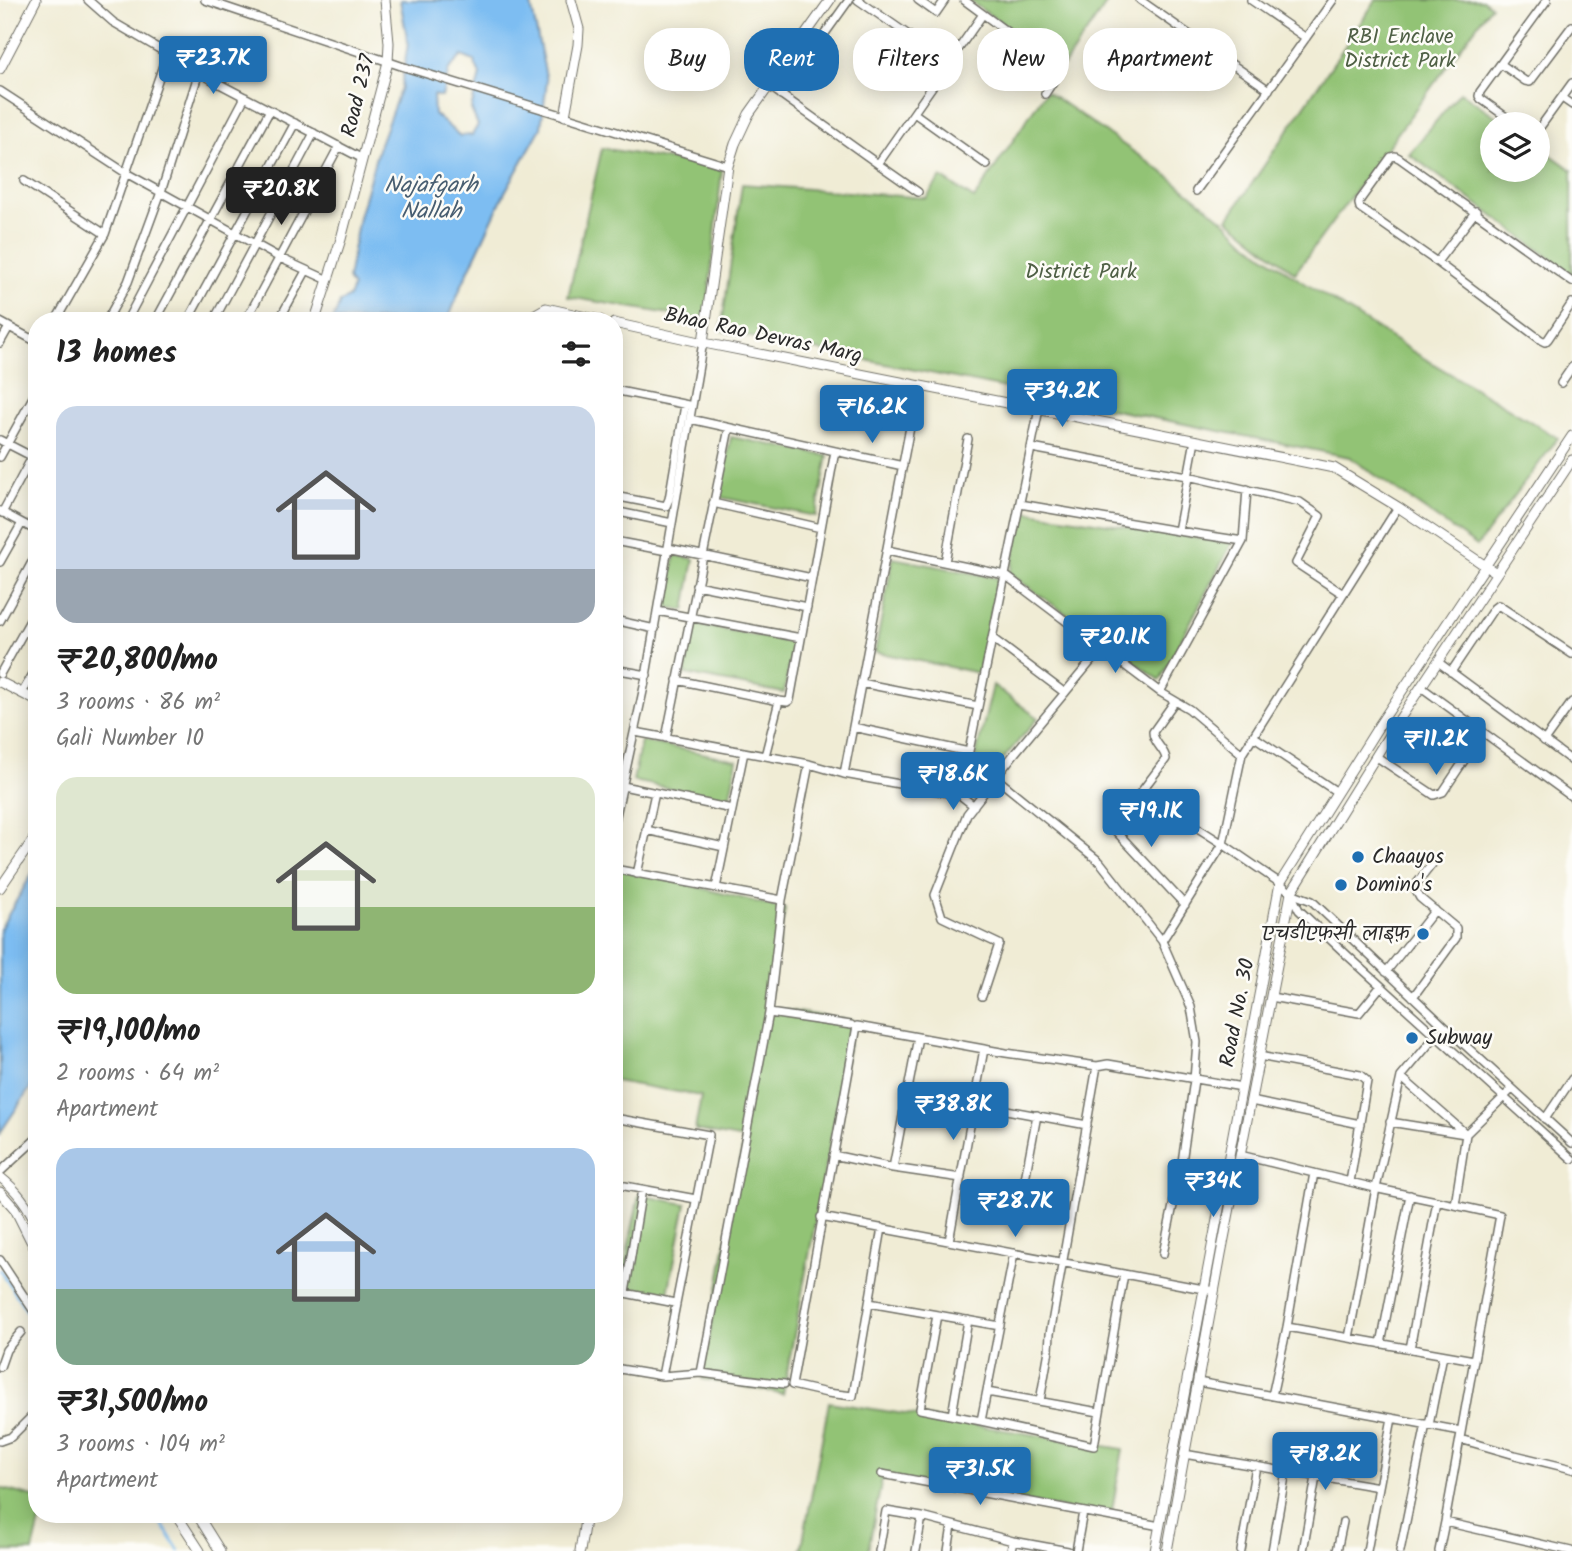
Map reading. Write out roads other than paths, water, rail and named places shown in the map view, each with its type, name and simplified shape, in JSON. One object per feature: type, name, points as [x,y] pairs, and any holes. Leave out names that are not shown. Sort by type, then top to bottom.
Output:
[{"type":"street","points":[[1,63],[36,0]]},
{"type":"street","points":[[88,0],[113,22],[167,54],[361,158]]},
{"type":"street","points":[[205,0],[388,62],[728,166]]},
{"type":"street","name":"Road 237","points":[[318,312],[341,239],[388,62],[385,0]]},
{"type":"street","points":[[565,116],[579,29],[571,0]]},
{"type":"street","points":[[810,28],[830,0]]},
{"type":"street","points":[[781,95],[849,0]]},
{"type":"street","points":[[858,0],[898,28]]},
{"type":"street","points":[[918,0],[936,13],[945,0]]},
{"type":"street","points":[[964,0],[1060,71],[1045,94]]},
{"type":"street","points":[[1251,0],[1306,38]]},
{"type":"street","points":[[1196,191],[1333,0]]},
{"type":"street","points":[[1500,112],[1479,96],[1480,92],[1547,0]]},
{"type":"street","points":[[1144,1],[1269,90]]},
{"type":"street","points":[[963,43],[983,14]]},
{"type":"street","points":[[1501,64],[1530,82],[1572,26]]},
{"type":"street","points":[[61,312],[105,234],[167,54]]},
{"type":"street","points":[[111,312],[128,282],[161,192],[199,72]]},
{"type":"street","points":[[1550,114],[1572,83]]},
{"type":"street","points":[[0,91],[126,173],[279,258],[328,280]]},
{"type":"street","points":[[623,498],[666,506],[669,499],[702,342],[728,166],[749,114],[765,91]]},
{"type":"street","points":[[776,91],[918,192]]},
{"type":"street","points":[[878,164],[929,91]]},
{"type":"street","points":[[131,312],[245,97]]},
{"type":"street","points":[[1562,98],[1572,105]]},
{"type":"street","points":[[160,312],[270,110]]},
{"type":"street","points":[[914,113],[987,165]]},
{"type":"street","points":[[192,312],[295,123]]},
{"type":"street","points":[[218,312],[314,133]]},
{"type":"street","points":[[250,312],[340,146]]},
{"type":"street","points":[[1572,282],[1476,211],[1395,156],[1391,157],[1360,200],[1360,208],[1541,341],[1548,340],[1572,303]]},
{"type":"street","points":[[24,180],[105,234]]},
{"type":"street","points":[[1437,262],[1476,211]]},
{"type":"street","points":[[283,312],[306,271]]},
{"type":"street","points":[[540,312],[546,309],[561,312]]},
{"type":"street","points":[[0,322],[28,337]]},
{"type":"street","name":"Bhao Rao Devras Marg","points":[[623,325],[1334,468],[1496,573]]},
{"type":"street","points":[[0,343],[9,327]]},
{"type":"street","points":[[1561,383],[1572,367]]},
{"type":"street","points":[[844,774],[918,385]]},
{"type":"street","points":[[623,392],[688,406]]},
{"type":"street","points":[[0,457],[4,442],[28,404]]},
{"type":"street","points":[[688,406],[690,419],[647,675],[623,786],[732,809]]},
{"type":"street","points":[[960,796],[1040,410]]},
{"type":"street","points":[[690,419],[903,466]]},
{"type":"street","points":[[666,738],[729,428]]},
{"type":"street","name":"Road No. 30","points":[[1167,1551],[1198,1382],[1209,1290],[1241,1087],[1280,883],[1380,724],[1572,436]]},
{"type":"street","points":[[945,562],[968,439]]},
{"type":"street","points":[[1178,531],[1195,440]]},
{"type":"street","points":[[4,442],[28,455]]},
{"type":"street","points":[[1032,448],[1188,476],[1300,502],[1320,516],[1296,562],[1343,594]]},
{"type":"street","points":[[677,680],[779,701],[787,702],[791,698],[835,451]]},
{"type":"street","name":"Road No. 30","points":[[1155,1551],[1240,1155],[1291,893],[1437,662],[1569,471],[1572,460]]},
{"type":"street","points":[[1555,461],[1569,471]]},
{"type":"street","points":[[28,468],[1,512],[28,526]]},
{"type":"street","points":[[1160,692],[1243,541],[1247,489]]},
{"type":"street","points":[[713,503],[821,528]]},
{"type":"street","points":[[1020,504],[1243,541]]},
{"type":"street","points":[[1162,941],[1223,845],[1242,754],[1398,507]]},
{"type":"street","points":[[623,512],[672,523]]},
{"type":"street","points":[[0,562],[22,523]]},
{"type":"street","points":[[623,542],[702,555],[812,578]]},
{"type":"street","points":[[887,550],[1005,575],[1160,692],[1189,709],[1242,754]]},
{"type":"street","points":[[0,621],[28,570]]},
{"type":"street","points":[[696,585],[807,607]]},
{"type":"street","points":[[1451,672],[1498,605],[1572,654]]},
{"type":"street","points":[[657,611],[802,638]]},
{"type":"street","points":[[623,622],[654,629]]},
{"type":"street","points":[[0,674],[28,624]]},
{"type":"street","points":[[992,638],[1065,692]]},
{"type":"street","points":[[982,996],[999,944],[942,917],[935,895],[967,814],[1102,648]]},
{"type":"street","points":[[1437,662],[1572,761]]},
{"type":"street","points":[[623,670],[647,675]]},
{"type":"street","points":[[0,682],[28,696]]},
{"type":"street","points":[[22,693],[28,683]]},
{"type":"street","points":[[861,683],[978,706]]},
{"type":"street","points":[[1421,687],[1572,797]]},
{"type":"street","points":[[765,757],[779,701]]},
{"type":"street","points":[[1175,701],[1153,732],[1153,737],[1166,760],[1112,827],[1185,905]]},
{"type":"street","points":[[1544,740],[1572,702]]},
{"type":"street","points":[[853,727],[969,752]]},
{"type":"street","points":[[635,732],[809,764],[844,774],[960,796],[974,806]]},
{"type":"street","points":[[1377,757],[1434,795],[1443,792],[1482,732]]},
{"type":"street","points":[[1253,736],[1337,792]]},
{"type":"street","points":[[716,888],[744,752]]},
{"type":"street","points":[[701,1373],[769,1013],[782,900],[809,764]]},
{"type":"street","points":[[996,778],[1100,862],[1162,941],[1191,1007],[1197,1042],[1194,1080],[1182,1162],[1163,1254]]},
{"type":"street","points":[[1141,792],[1280,883],[1291,893],[1312,901],[1572,1143]]},
{"type":"street","points":[[637,874],[655,793]]},
{"type":"street","points":[[646,830],[724,847]]},
{"type":"street","points":[[0,888],[28,847]]},
{"type":"street","points":[[1413,997],[1455,938],[1456,928],[1419,898],[1414,887],[1433,863]]},
{"type":"street","points":[[623,871],[782,900]]},
{"type":"street","points":[[1291,893],[1299,910],[1572,1158]]},
{"type":"street","points":[[1387,972],[1435,910]]},
{"type":"street","points":[[1271,998],[1359,1013],[1381,986]]},
{"type":"street","points":[[769,1013],[850,1025]]},
{"type":"street","points":[[882,1228],[853,1396],[792,1385],[856,1026],[984,1049],[1097,1066],[1108,1064],[1241,1087]]},
{"type":"street","points":[[1349,1338],[1376,1188],[1401,1077],[1444,1026]]},
{"type":"street","points":[[893,1168],[918,1037]]},
{"type":"street","points":[[950,1241],[984,1049]]},
{"type":"street","points":[[1259,1056],[1360,1075],[1367,1081],[1350,1182]]},
{"type":"street","points":[[1040,1401],[1097,1066]]},
{"type":"street","points":[[1401,1077],[1466,1134]]},
{"type":"street","points":[[1545,1119],[1572,1079]]},
{"type":"street","points":[[1455,1205],[1466,1134],[1511,1088]]},
{"type":"street","points":[[1251,1101],[1360,1125]]},
{"type":"street","points":[[974,1104],[1087,1125]]},
{"type":"street","points":[[1017,1222],[1038,1115]]},
{"type":"street","points":[[623,1120],[709,1135],[662,1376]]},
{"type":"street","points":[[1390,1122],[1466,1134]]},
{"type":"street","points":[[28,1147],[0,1175],[28,1206]]},
{"type":"street","points":[[833,1155],[893,1168],[961,1178]]},
{"type":"street","points":[[1240,1155],[1500,1215],[1439,1551]]},
{"type":"street","points":[[1272,1396],[1314,1173]]},
{"type":"street","points":[[623,1186],[696,1199]]},
{"type":"street","points":[[642,1189],[625,1293],[675,1303]]},
{"type":"street","points":[[0,1192],[15,1209],[28,1235]]},
{"type":"street","points":[[1381,1344],[1409,1195]]},
{"type":"street","points":[[1410,1349],[1437,1201]]},
{"type":"street","points":[[821,1217],[1209,1290]]},
{"type":"street","points":[[981,1421],[1014,1253]]},
{"type":"street","points":[[0,1260],[28,1303]]},
{"type":"street","points":[[937,1315],[920,1409],[1094,1446],[1124,1274]]},
{"type":"street","points":[[869,1303],[1000,1326]]},
{"type":"street","points":[[952,1415],[968,1320]]},
{"type":"street","points":[[1287,1327],[1474,1360]]},
{"type":"street","points":[[0,1367],[6,1350],[21,1332]]},
{"type":"street","points":[[1400,1551],[1443,1355]]},
{"type":"street","points":[[623,1370],[662,1376],[701,1373],[784,1384]]},
{"type":"street","points":[[1198,1382],[1427,1425],[1515,1455],[1572,1469]]},
{"type":"street","points":[[987,1392],[1099,1412]]},
{"type":"street","points":[[1367,1551],[1392,1418]]},
{"type":"street","points":[[0,1441],[11,1437],[28,1420]]},
{"type":"street","points":[[1185,1454],[1378,1488]]},
{"type":"street","points":[[1241,1551],[1256,1466]]},
{"type":"street","points":[[1272,1551],[1286,1471]]},
{"type":"street","points":[[882,1474],[1160,1526]]},
{"type":"street","points":[[1303,1551],[1316,1476]]},
{"type":"street","points":[[878,1551],[886,1511],[1068,1551]]},
{"type":"street","points":[[1076,1551],[1083,1512]]},
{"type":"street","points":[[916,1551],[922,1517]]},
{"type":"street","points":[[1337,1551],[1343,1522]]},
{"type":"street","points":[[1445,1522],[1571,1551]]},
{"type":"street","points":[[182,1523],[200,1551]]},
{"type":"street","points":[[203,1523],[220,1551]]},
{"type":"street","points":[[580,1551],[585,1523]]},
{"type":"street","points":[[947,1551],[952,1526]]},
{"type":"street","points":[[1011,1551],[1013,1541]]},
{"type":"water","name":"Najafgarh Nallah","points":[[400,0],[530,0],[547,81],[541,128],[505,192],[451,312],[336,312],[340,303],[349,297],[353,287],[348,279],[359,217],[378,149],[401,87],[408,43]],"holes":[[[462,56],[474,61],[480,75],[471,109],[478,125],[472,135],[460,136],[434,114],[433,95],[442,97],[449,69]]]},
{"type":"water","points":[[28,881],[28,1091],[0,1133],[0,929]]},
{"type":"waterway","points":[[0,1270],[28,1313]]},
{"type":"waterway","points":[[162,1523],[179,1551]]},
{"type":"place","name":"Chaayos","points":[[1358,857]]},
{"type":"place","name":"Domino's","points":[[1341,885]]},
{"type":"place","name":"एचडीएफ़सी लाइफ़","points":[[1423,934]]},
{"type":"place","name":"Subway","points":[[1412,1038]]},
{"type":"park label","name":"RBI Enclave District Park","points":[[1400,49]]},
{"type":"park label","name":"District Park","points":[[1081,272]]}]
